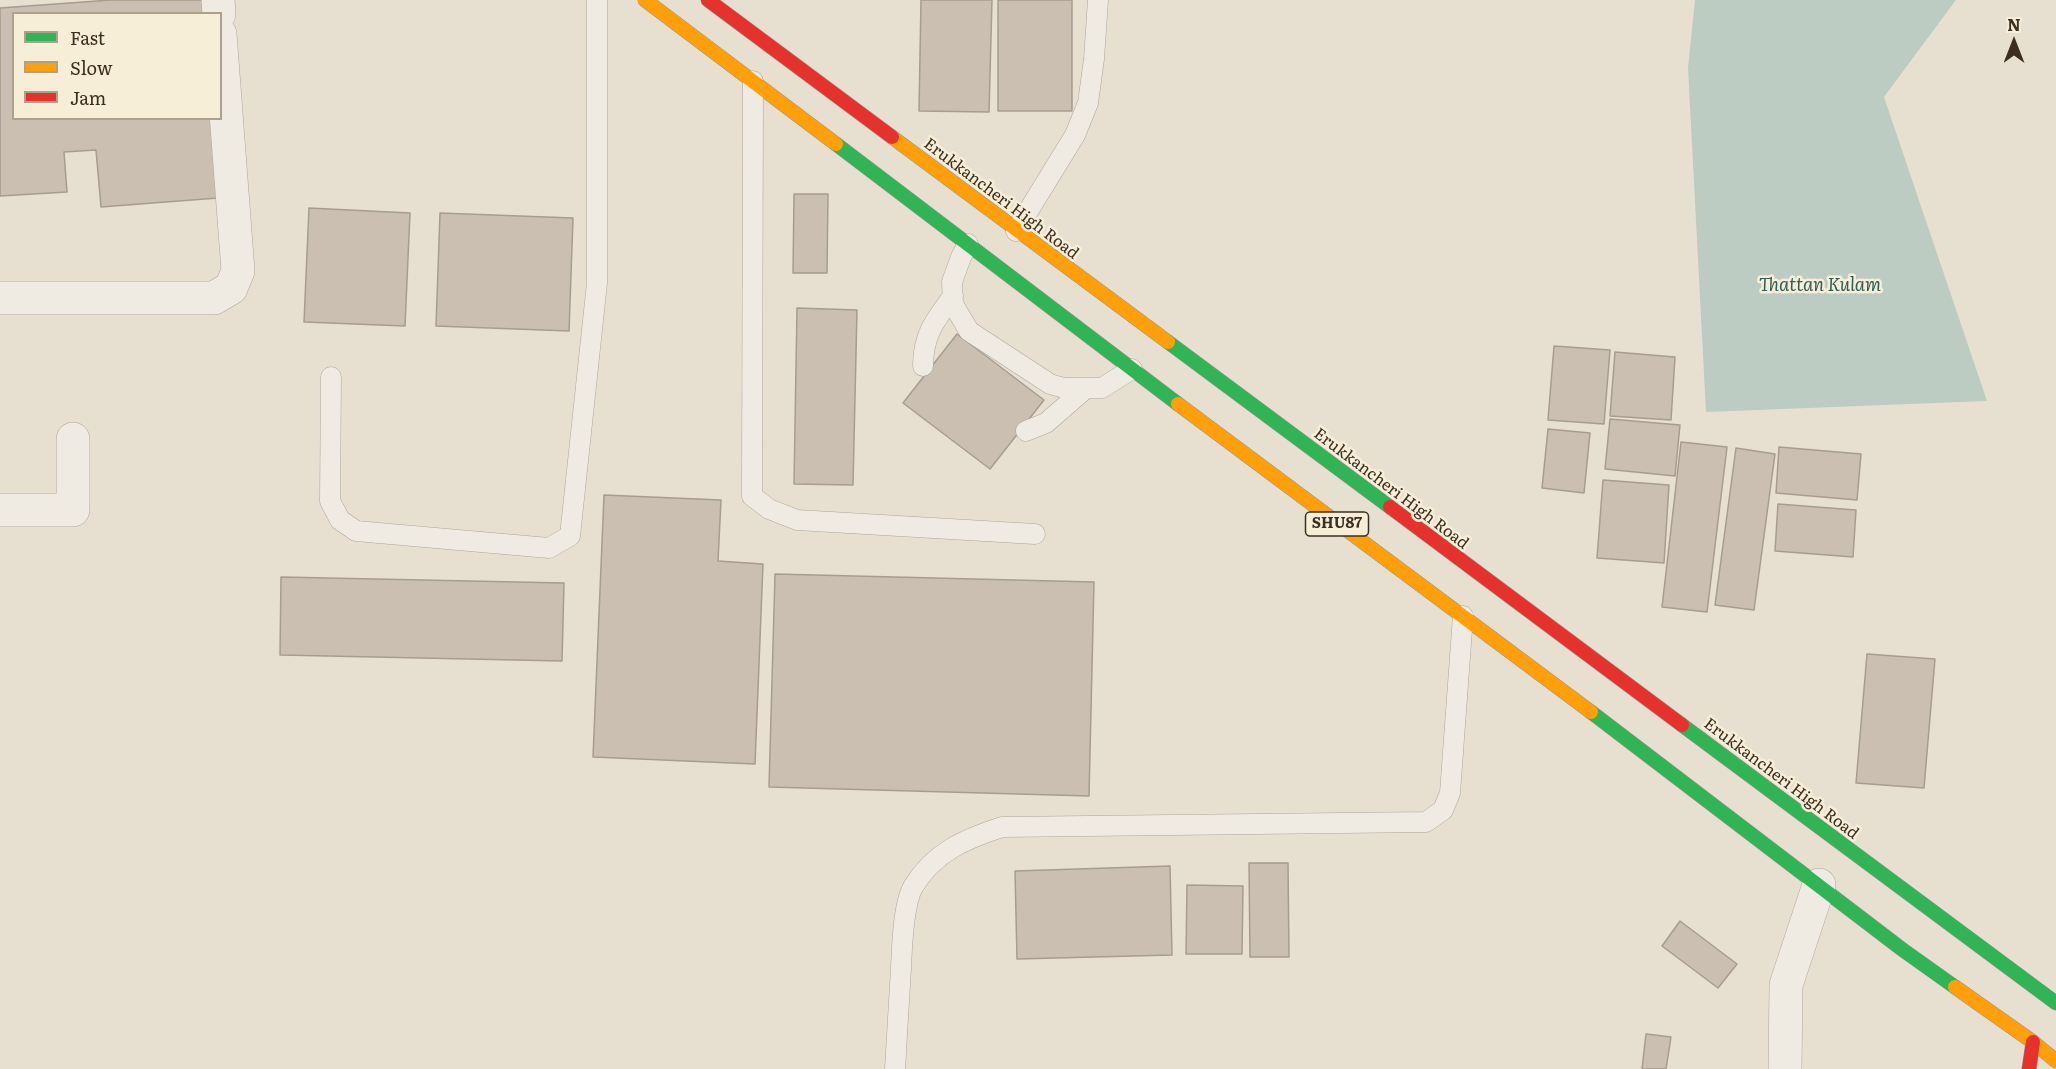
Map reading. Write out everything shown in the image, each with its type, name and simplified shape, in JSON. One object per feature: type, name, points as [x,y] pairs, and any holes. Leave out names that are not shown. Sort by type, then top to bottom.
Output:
[{"type":"main road","name":"SHU87","points":[[645,0],[1313,506],[1662,764],[1903,950],[2033,1042],[2056,1061]]},
{"type":"main road","name":"Erukkancheri High Road","points":[[708,0],[2056,1003]]},
{"type":"main road","points":[[2029,1069],[2033,1042]]},
{"type":"street","points":[[0,298],[214,298],[231,288],[238,271],[222,60]]},
{"type":"street","points":[[0,510],[73,510],[73,439]]},
{"type":"street","points":[[1785,1069],[1786,985],[1819,885]]},
{"type":"lane","points":[[331,377],[330,501],[340,520],[356,531],[549,548],[570,536],[597,283],[597,0]]},
{"type":"lane","points":[[1016,231],[1075,135],[1088,103],[1098,0]]},
{"type":"lane","points":[[753,81],[752,496],[769,508],[797,520],[1035,534]]},
{"type":"lane","points":[[968,244],[952,282],[953,304],[969,331],[1050,384],[1064,388],[1102,388],[1132,369]]},
{"type":"lane","points":[[923,366],[923,349],[931,326],[953,296]]},
{"type":"lane","points":[[1026,431],[1046,423],[1085,389]]},
{"type":"lane","points":[[895,1069],[903,924],[912,888],[946,850],[972,836],[1002,827],[1426,822],[1443,810],[1450,793],[1463,616]]},
{"type":"water","name":"Thattan Kulam","points":[[1695,0],[1956,0],[1884,97],[1987,401],[1706,412],[1688,68]]},
{"type":"building","points":[[111,0],[204,0],[205,12],[12,12],[12,120],[213,120],[218,198],[101,207],[96,150],[64,152],[67,192],[0,196],[0,8]]},
{"type":"building","points":[[921,0],[992,0],[989,112],[919,111]]},
{"type":"building","points":[[998,0],[1072,0],[1072,111],[998,111]]},
{"type":"building","points":[[794,194],[828,194],[827,273],[793,273]]},
{"type":"building","points":[[309,208],[410,213],[405,326],[304,322]]},
{"type":"building","points":[[440,213],[573,218],[569,331],[436,326]]},
{"type":"building","points":[[797,308],[857,310],[853,485],[794,484]]},
{"type":"building","points":[[957,334],[1044,400],[990,469],[903,403]]},
{"type":"building","points":[[1554,346],[1610,350],[1604,424],[1548,420]]},
{"type":"building","points":[[1615,352],[1675,357],[1671,420],[1610,416]]},
{"type":"building","points":[[1610,419],[1680,425],[1675,476],[1605,469]]},
{"type":"building","points":[[1548,429],[1590,433],[1584,493],[1542,488]]},
{"type":"building","points":[[1681,442],[1727,447],[1707,612],[1662,607]]},
{"type":"building","points":[[1779,447],[1861,454],[1857,500],[1776,493]]},
{"type":"building","points":[[1736,448],[1775,454],[1754,610],[1715,605]]},
{"type":"building","points":[[1603,480],[1669,485],[1664,563],[1597,558]]},
{"type":"building","points":[[604,495],[721,500],[718,561],[763,564],[755,764],[593,757]]},
{"type":"building","points":[[1778,504],[1856,510],[1853,557],[1775,551]]},
{"type":"building","points":[[775,574],[1094,582],[1089,796],[769,787]]},
{"type":"building","points":[[281,577],[564,583],[562,661],[280,655]]},
{"type":"building","points":[[1867,654],[1935,659],[1924,788],[1856,783]]},
{"type":"building","points":[[1249,863],[1288,863],[1289,957],[1250,957]]},
{"type":"building","points":[[1170,866],[1172,955],[1017,959],[1015,871]]},
{"type":"building","points":[[1187,885],[1243,886],[1242,954],[1186,954]]},
{"type":"building","points":[[1680,921],[1737,964],[1718,988],[1662,946]]},
{"type":"building","points":[[1646,1034],[1671,1037],[1666,1069],[1642,1069]]},
{"type":"traffic: fast","points":[[836,144],[1178,404]]},
{"type":"traffic: fast","points":[[1168,342],[1390,507]]},
{"type":"traffic: fast","points":[[1591,712],[1903,950],[1955,987]]},
{"type":"traffic: fast","points":[[1682,725],[2056,1003]]},
{"type":"traffic: slow","points":[[645,0],[836,144]]},
{"type":"traffic: slow","points":[[892,137],[1168,342]]},
{"type":"traffic: slow","points":[[1178,404],[1591,712]]},
{"type":"traffic: slow","points":[[1955,987],[2056,1061]]},
{"type":"traffic: jam","points":[[708,0],[892,137]]},
{"type":"traffic: jam","points":[[1390,507],[1682,725]]},
{"type":"traffic: jam","points":[[2029,1069],[2033,1042]]}]
